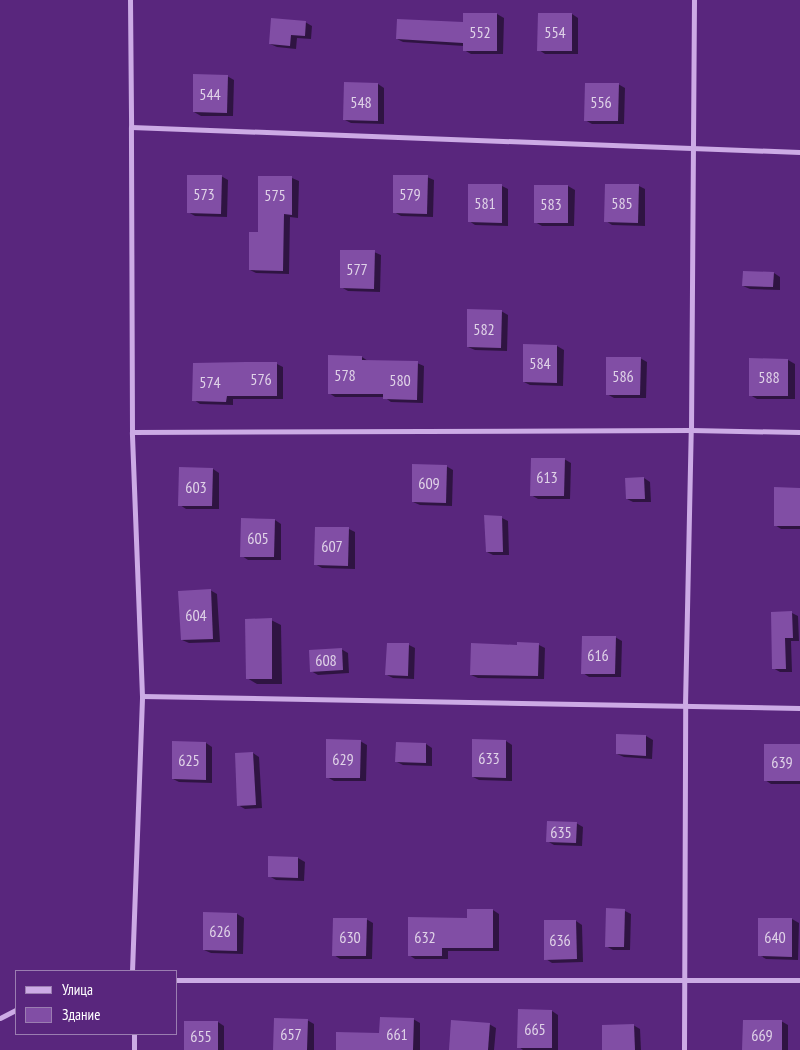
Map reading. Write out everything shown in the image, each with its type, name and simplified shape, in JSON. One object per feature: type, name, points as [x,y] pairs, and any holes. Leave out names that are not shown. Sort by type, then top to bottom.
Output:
[{"type":"street","points":[[130,0],[132,432],[142,696],[132,970]]},
{"type":"street","points":[[684,1050],[684,705],[691,430],[694,0]]},
{"type":"street","points":[[131,127],[800,152]]},
{"type":"street","points":[[132,432],[691,430],[800,432]]},
{"type":"street","points":[[142,696],[800,708]]},
{"type":"street","points":[[178,980],[800,980]]},
{"type":"street","points":[[0,1018],[15,1010]]},
{"type":"street","points":[[134,1035],[134,1050]]},
{"type":"building","points":[[463,13],[497,13],[497,51],[463,51],[463,43],[396,39],[397,19],[463,22]]},
{"type":"building","points":[[538,13],[572,13],[572,51],[537,51]]},
{"type":"building","points":[[271,18],[306,21],[305,36],[291,35],[290,46],[269,44]]},
{"type":"building","points":[[193,74],[228,75],[227,113],[193,112]]},
{"type":"building","points":[[344,82],[378,83],[378,121],[343,120]]},
{"type":"building","points":[[585,83],[619,83],[618,121],[584,121]]},
{"type":"building","points":[[187,175],[222,175],[221,214],[187,213]]},
{"type":"building","points":[[393,175],[428,175],[427,214],[393,213]]},
{"type":"building","points":[[258,176],[292,176],[292,215],[284,214],[283,271],[249,270],[249,232],[258,232]]},
{"type":"building","points":[[468,184],[502,184],[502,223],[468,222]]},
{"type":"building","points":[[605,184],[639,184],[638,223],[604,222]]},
{"type":"building","points":[[534,185],[568,185],[568,223],[534,223]]},
{"type":"building","points":[[340,250],[375,250],[374,289],[340,288]]},
{"type":"building","points":[[743,271],[774,272],[773,287],[742,286]]},
{"type":"building","points":[[467,309],[502,310],[501,348],[467,347]]},
{"type":"building","points":[[523,344],[557,345],[557,383],[523,382]]},
{"type":"building","points":[[328,355],[362,356],[362,360],[418,361],[417,400],[383,399],[383,394],[328,394]]},
{"type":"building","points":[[606,357],[641,357],[640,395],[606,395]]},
{"type":"building","points":[[749,358],[788,359],[788,396],[749,396]]},
{"type":"building","points":[[277,362],[277,396],[227,396],[226,402],[192,401],[193,363]]},
{"type":"building","points":[[531,458],[565,458],[564,496],[530,496]]},
{"type":"building","points":[[412,464],[447,465],[446,503],[412,502]]},
{"type":"building","points":[[179,467],[213,468],[212,506],[178,506]]},
{"type":"building","points":[[644,477],[645,499],[626,499],[625,478]]},
{"type":"building","points":[[774,487],[800,488],[800,526],[774,526]]},
{"type":"building","points":[[484,515],[502,516],[503,552],[486,552]]},
{"type":"building","points":[[241,518],[275,519],[274,557],[240,557]]},
{"type":"building","points":[[315,527],[349,527],[348,566],[314,565]]},
{"type":"building","points":[[211,589],[213,639],[181,640],[178,591]]},
{"type":"building","points":[[792,611],[793,638],[785,638],[786,669],[772,669],[771,612]]},
{"type":"building","points":[[272,618],[272,679],[246,679],[245,619]]},
{"type":"building","points":[[582,636],[616,636],[615,674],[581,674]]},
{"type":"building","points":[[517,642],[539,643],[538,676],[470,675],[471,643],[517,645]]},
{"type":"building","points":[[387,643],[409,643],[408,676],[385,675]]},
{"type":"building","points":[[342,648],[343,670],[310,672],[309,650]]},
{"type":"building","points":[[616,734],[646,735],[646,756],[616,754]]},
{"type":"building","points":[[326,739],[361,740],[360,778],[326,778]]},
{"type":"building","points":[[472,739],[506,740],[506,778],[472,777]]},
{"type":"building","points":[[172,741],[206,742],[206,780],[172,779]]},
{"type":"building","points":[[396,742],[426,743],[426,763],[395,762]]},
{"type":"building","points":[[764,744],[800,744],[800,781],[764,781]]},
{"type":"building","points":[[253,752],[256,805],[237,806],[235,753]]},
{"type":"building","points":[[547,821],[577,822],[576,843],[546,842]]},
{"type":"building","points":[[268,856],[298,857],[298,878],[268,877]]},
{"type":"building","points":[[606,908],[625,909],[624,947],[605,947]]},
{"type":"building","points":[[467,909],[493,909],[493,948],[442,948],[442,956],[408,956],[408,917],[467,918]]},
{"type":"building","points":[[203,912],[237,913],[237,951],[203,950]]},
{"type":"building","points":[[333,918],[367,918],[366,956],[332,956]]},
{"type":"building","points":[[758,918],[792,918],[792,957],[758,956]]},
{"type":"building","points":[[544,920],[576,920],[577,959],[544,960]]},
{"type":"building","points":[[518,1009],[552,1010],[552,1048],[517,1048]]},
{"type":"building","points":[[380,1017],[414,1018],[413,1050],[336,1050],[336,1032],[379,1033]]},
{"type":"building","points":[[274,1018],[308,1019],[307,1050],[273,1050]]},
{"type":"building","points":[[451,1020],[490,1023],[488,1050],[449,1050]]},
{"type":"building","points":[[743,1020],[782,1020],[782,1050],[742,1050]]},
{"type":"building","points":[[184,1021],[218,1021],[218,1050],[184,1050]]},
{"type":"building","points":[[634,1024],[635,1050],[602,1050],[602,1025]]}]
